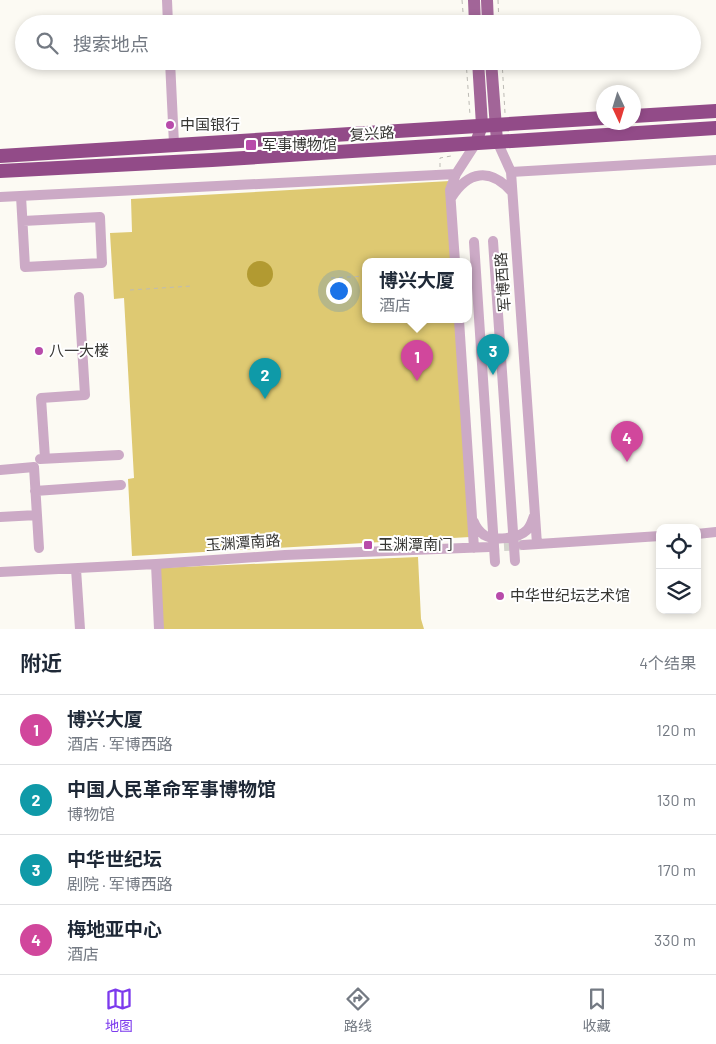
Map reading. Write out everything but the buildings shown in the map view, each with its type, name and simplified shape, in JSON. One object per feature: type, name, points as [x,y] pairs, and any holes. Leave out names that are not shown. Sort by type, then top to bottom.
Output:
[{"type":"highway","points":[[641,116],[716,111]]},
{"type":"highway","name":"复兴路","points":[[0,156],[596,118]]},
{"type":"highway","name":"复兴路","points":[[0,171],[221,160],[716,128]]},
{"type":"main road","points":[[474,0],[475,15]]},
{"type":"main road","points":[[486,0],[487,15]]},
{"type":"main road","points":[[480,70],[489,125],[496,141]]},
{"type":"main road","points":[[476,143],[489,125],[491,70]]},
{"type":"street","points":[[167,0],[168,15]]},
{"type":"street","points":[[170,70],[174,144]]},
{"type":"street","name":"军博西路","points":[[496,141],[511,172],[536,544]]},
{"type":"street","points":[[455,258],[451,186],[456,174],[476,143]]},
{"type":"street","points":[[511,172],[716,160]]},
{"type":"street","points":[[0,198],[456,174]]},
{"type":"street","points":[[451,199],[463,182],[477,176],[488,175],[497,178],[512,192]]},
{"type":"street","points":[[21,196],[25,267],[102,263],[100,217],[23,221]]},
{"type":"street","points":[[493,241],[515,561]]},
{"type":"street","points":[[474,242],[491,542],[495,562]]},
{"type":"street","points":[[45,458],[41,398],[85,395],[79,297]]},
{"type":"street","points":[[459,323],[474,548]]},
{"type":"street","points":[[39,548],[34,467],[41,458],[119,455]]},
{"type":"street","points":[[0,470],[34,467]]},
{"type":"street","points":[[35,490],[122,485]]},
{"type":"street","name":"玉渊潭南路","points":[[0,572],[76,569],[285,555],[474,548],[520,535],[527,530],[534,514]]},
{"type":"street","points":[[0,517],[37,515]]},
{"type":"street","points":[[473,522],[478,530],[491,542]]},
{"type":"street","points":[[701,534],[716,532]]},
{"type":"street","points":[[523,545],[656,536]]},
{"type":"street","points":[[156,564],[158,629]]},
{"type":"street","points":[[76,569],[80,629]]},
{"type":"path","points":[[462,0],[463,15]]},
{"type":"path","points":[[498,0],[499,15]]},
{"type":"path","points":[[331,278],[362,276]]},
{"type":"path","points":[[130,290],[192,286]]},
{"type":"shaded area","points":[[450,181],[454,258],[362,258],[362,323],[457,323],[470,537],[132,556],[128,479],[134,478],[124,298],[114,299],[110,233],[132,232],[131,199]]},
{"type":"shaded area","points":[[260,261],[269,265],[273,274],[269,283],[260,287],[251,283],[247,274],[251,265]]},
{"type":"shaded area","points":[[418,557],[421,619],[424,629],[161,629],[157,568]]},
{"type":"tunnel","points":[[489,547],[522,545]]},
{"type":"place","name":"中国银行","points":[[170,125]]},
{"type":"place","name":"军事博物馆","points":[[251,145]]},
{"type":"place","name":"八一大楼","points":[[39,351]]},
{"type":"place","name":"中华世纪坛","points":[[493,375]]},
{"type":"place","name":"博兴大厦","points":[[417,381]]},
{"type":"place","name":"中国人民革命军事博物馆","points":[[265,399]]},
{"type":"place","name":"梅地亚中心","points":[[627,462]]},
{"type":"place","name":"玉渊潭南门","points":[[368,545]]},
{"type":"place","name":"中华世纪坛艺术馆","points":[[500,596]]}]
